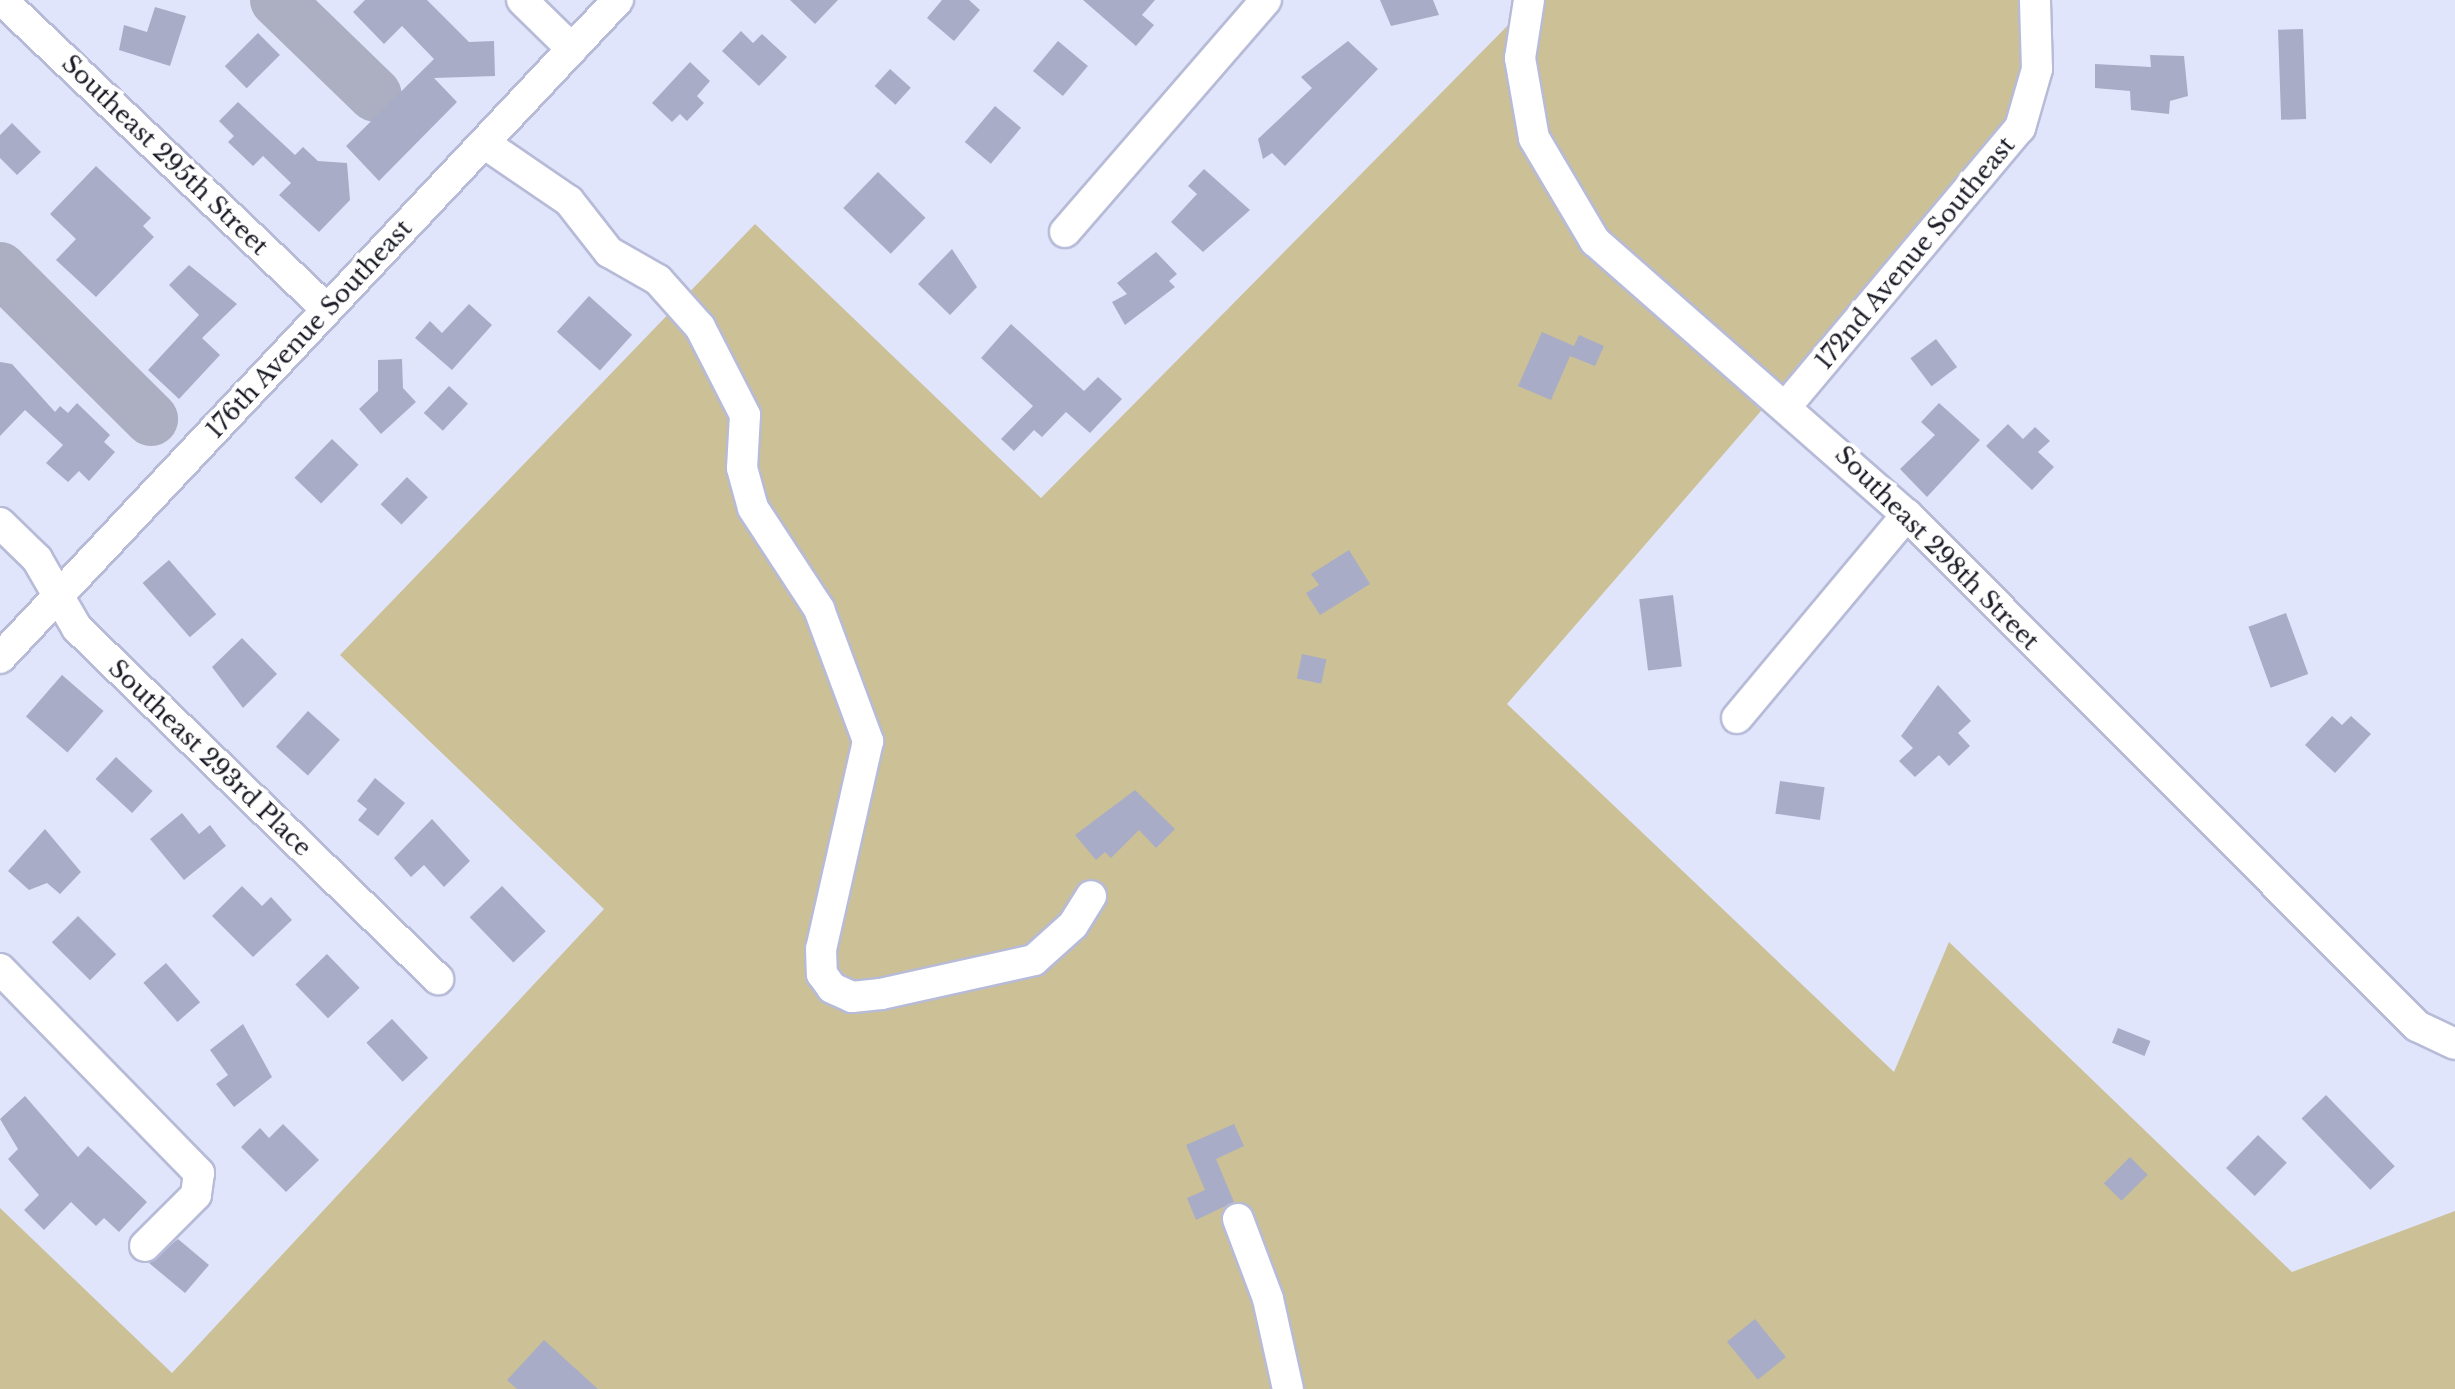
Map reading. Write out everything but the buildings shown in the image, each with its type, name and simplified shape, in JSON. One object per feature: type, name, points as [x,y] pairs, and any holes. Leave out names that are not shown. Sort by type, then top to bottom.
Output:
[{"type":"street","name":"Southeast 295th Street","points":[[2,0],[327,310]]},
{"type":"street","points":[[522,0],[572,49]]},
{"type":"street","name":"176th Avenue Southeast","points":[[0,658],[618,0]]},
{"type":"street","points":[[1065,232],[1266,0]]},
{"type":"street","name":"Southeast 298th Street","points":[[1529,0],[1520,58],[1534,138],[1595,241],[1788,404],[1907,515],[2353,966],[2417,1026],[2455,1044]]},
{"type":"street","name":"172nd Avenue Southeast","points":[[1788,404],[2020,128],[2037,69],[2035,0]]},
{"type":"street","points":[[484,143],[569,201],[609,252],[658,280],[700,327],[745,415],[742,468],[753,508],[819,609],[868,741],[821,949],[822,974],[832,988],[852,997],[881,994],[1034,960],[1073,925],[1091,896]]},
{"type":"street","points":[[1737,718],[1907,515]]},
{"type":"street","name":"Southeast 293rd Place","points":[[0,523],[60,594],[77,628],[438,979]]},
{"type":"street","points":[[0,969],[147,1112],[202,1181],[145,1246]]},
{"type":"street","points":[[1238,1219],[1268,1299],[1288,1389]]},
{"type":"shaded area","points":[[1533,0],[2020,0],[2022,92],[2008,126],[1507,704],[1894,1072],[1949,942],[2292,1272],[2455,1211],[2455,1389],[0,1389],[0,1208],[172,1373],[604,909],[340,655],[755,224],[1041,498]]},
{"type":"taxiway","points":[[277,0],[375,95]]},
{"type":"taxiway","points":[[0,269],[151,419]]}]
